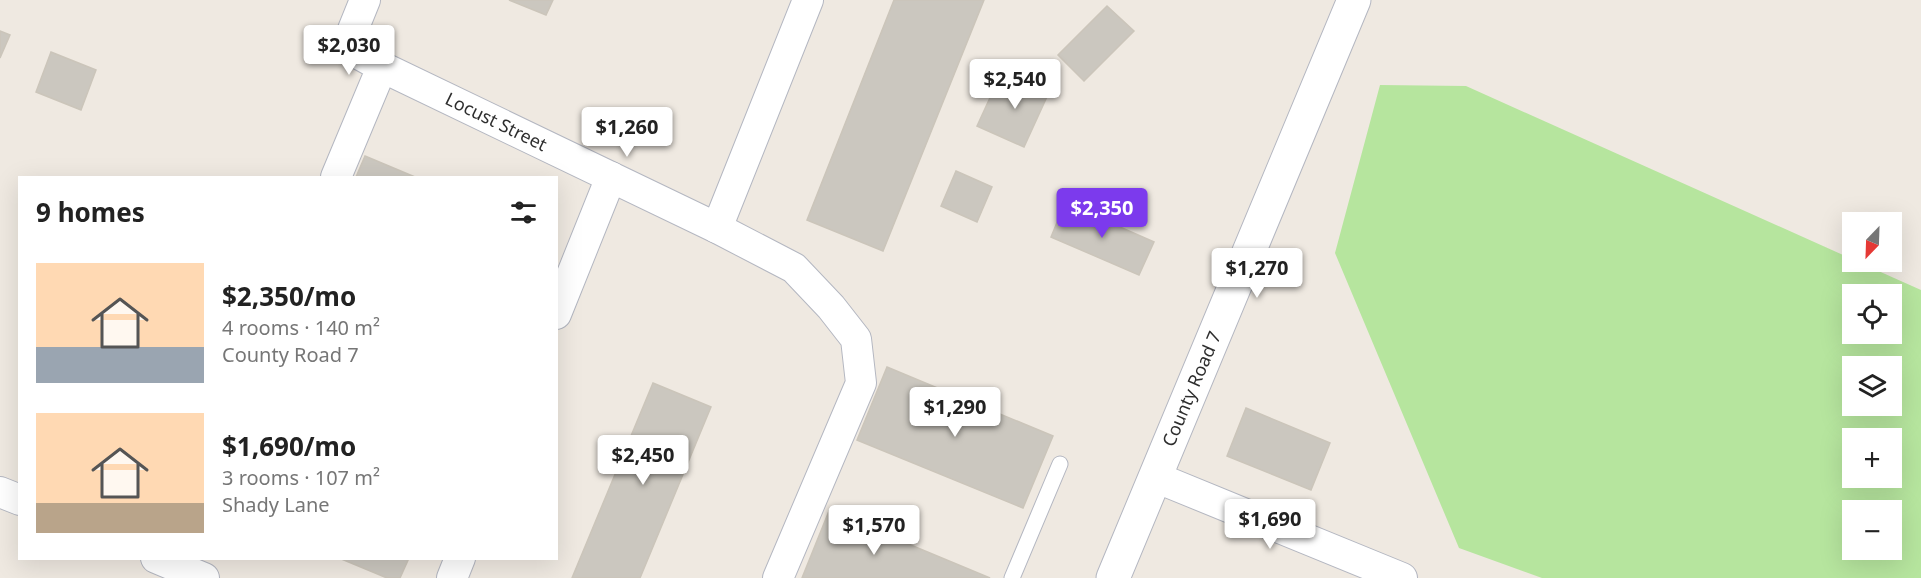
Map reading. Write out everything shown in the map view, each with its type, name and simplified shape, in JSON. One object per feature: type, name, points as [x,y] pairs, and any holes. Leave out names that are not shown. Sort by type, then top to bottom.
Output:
[{"type":"street","name":"Locust Street","points":[[365,0],[346,47],[382,67],[717,228],[794,268],[831,307],[856,339],[861,383],[778,578]]},
{"type":"street","points":[[717,228],[808,0]]},
{"type":"street","name":"County Road 7","points":[[1113,578],[1354,0]]},
{"type":"street","points":[[336,176],[382,67]]},
{"type":"street","points":[[558,309],[610,177]]},
{"type":"street","points":[[1155,477],[1402,578]]},
{"type":"street","points":[[0,492],[18,499]]},
{"type":"street","points":[[161,560],[204,578]]},
{"type":"street","points":[[452,578],[458,560]]},
{"type":"lane","points":[[1012,578],[1060,464]]},
{"type":"green space","points":[[1380,85],[1466,86],[1842,255],[1842,272],[1881,272],[1921,290],[1921,578],[1542,578],[1459,548],[1335,253]]},
{"type":"building","points":[[509,0],[553,0],[546,15]]},
{"type":"building","points":[[894,0],[984,0],[883,251],[807,220]]},
{"type":"building","points":[[1107,6],[1134,31],[1084,81],[1058,55]]},
{"type":"building","points":[[0,31],[10,35],[0,58]]},
{"type":"building","points":[[51,52],[96,70],[81,110],[36,92]]},
{"type":"building","points":[[1017,73],[1051,88],[1024,147],[977,126],[994,89],[1007,95]]},
{"type":"building","points":[[365,156],[413,176],[356,176]]},
{"type":"building","points":[[956,171],[992,187],[977,222],[941,206]]},
{"type":"building","points":[[1065,203],[1154,242],[1139,275],[1051,237]]},
{"type":"building","points":[[887,367],[1053,436],[1023,508],[857,440]]},
{"type":"building","points":[[653,383],[711,407],[640,578],[572,578]]},
{"type":"building","points":[[1246,408],[1330,443],[1311,490],[1227,456]]},
{"type":"building","points":[[829,511],[990,578],[802,578]]},
{"type":"building","points":[[344,560],[408,560],[400,578],[387,578]]}]
